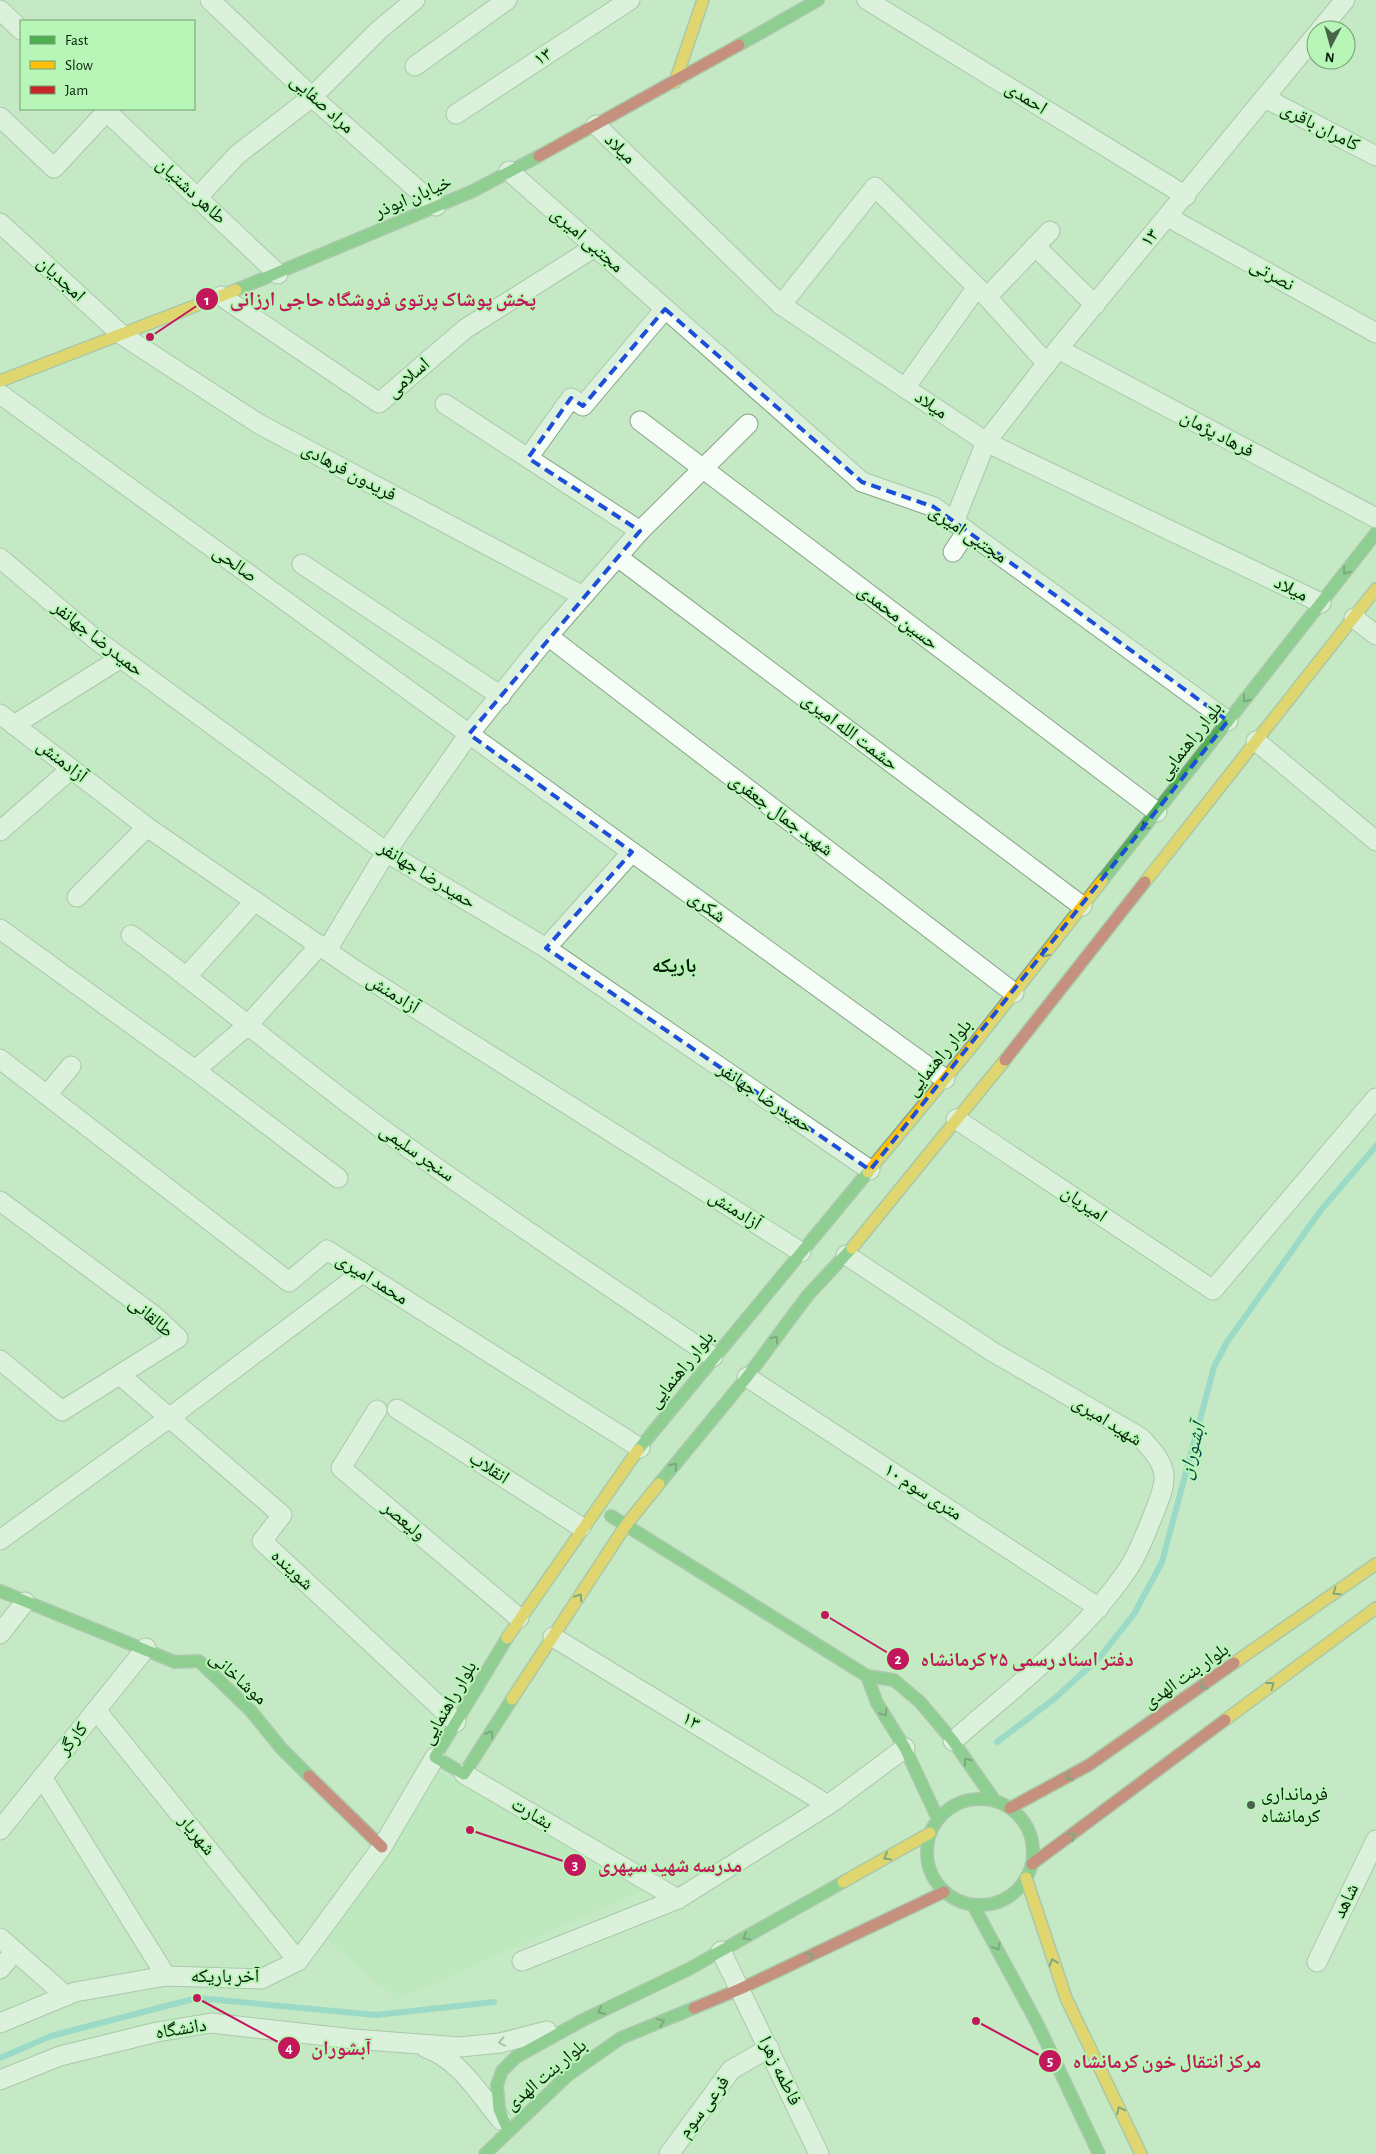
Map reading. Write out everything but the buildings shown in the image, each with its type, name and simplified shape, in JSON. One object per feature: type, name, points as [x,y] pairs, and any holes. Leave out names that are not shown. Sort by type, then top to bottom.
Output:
[{"type":"main road","points":[[675,82],[703,0]]},
{"type":"main road","name":"خیابان ابوذر","points":[[0,381],[278,274],[473,190],[596,126],[818,0]]},
{"type":"main road","name":"بلوار راهنمایی","points":[[464,1774],[435,1757],[520,1618],[596,1506],[713,1357],[870,1170],[1014,993],[1376,533]]},
{"type":"main road","points":[[464,1774],[626,1525],[747,1376],[808,1295],[846,1255],[1001,1065],[1376,589]]},
{"type":"main road","points":[[596,1506],[867,1676],[894,1680],[920,1702],[995,1801]]},
{"type":"main road","name":"بلوار بنت الهدی","points":[[1010,1808],[1030,1794],[1064,1780],[1090,1765],[1376,1564]]},
{"type":"main road","name":"موشاخانی","points":[[0,1591],[146,1648],[175,1662],[199,1661],[250,1711],[281,1748],[382,1847]]},
{"type":"main road","points":[[1032,1864],[1376,1608]]},
{"type":"main road","points":[[867,1676],[877,1703],[905,1748],[938,1819]]},
{"type":"main road","points":[[980,1798],[995,1801],[1010,1808],[1022,1818],[1030,1832],[1033,1848],[1032,1864],[1026,1878],[1016,1891],[1004,1900],[989,1904],[973,1905],[958,1900],[944,1892],[934,1880],[928,1865],[926,1849],[930,1833],[938,1819],[949,1808],[964,1801],[980,1798]]},
{"type":"main road","name":"بلوار بنت الهدی","points":[[930,1833],[689,1969],[526,2050],[502,2071],[497,2085],[497,2100],[508,2130],[568,2076],[621,2038],[740,1989],[944,1892]]},
{"type":"main road","points":[[1026,1878],[1066,1998],[1142,2154]]},
{"type":"main road","points":[[973,1905],[1037,2023],[1099,2154]]},
{"type":"main road","points":[[485,2154],[508,2130]]},
{"type":"street","name":"مراد صفایی","points":[[210,0],[312,97],[436,206]]},
{"type":"street","points":[[198,198],[237,156],[312,97],[379,30],[415,0]]},
{"type":"street","points":[[415,66],[507,0]]},
{"type":"street","name":"۱۳","points":[[456,114],[630,0]]},
{"type":"street","name":"احمدی","points":[[867,0],[1186,196]]},
{"type":"street","points":[[1328,20],[1344,0]]},
{"type":"street","points":[[0,10],[20,29]]},
{"type":"street","name":"۱۳","points":[[953,552],[986,442],[1095,305],[1306,47]]},
{"type":"street","name":"کامران باقری","points":[[1265,98],[1376,156]]},
{"type":"street","points":[[0,117],[54,168],[105,110]]},
{"type":"street","name":"طاهر دشتیان","points":[[105,110],[278,274]]},
{"type":"street","name":"میلاد","points":[[596,126],[781,305],[986,442],[1321,604]]},
{"type":"street","name":"مجتبی امیری","points":[[509,171],[862,482],[934,507],[1228,721]]},
{"type":"street","points":[[781,305],[875,187],[982,292],[1053,357]]},
{"type":"street","name":"نصرتی","points":[[1168,217],[1376,333]]},
{"type":"street","name":"امجدیان","points":[[0,223],[122,335]]},
{"type":"street","points":[[905,388],[982,292],[1050,231]]},
{"type":"street","points":[[1035,246],[1095,305]]},
{"type":"street","name":"اسلامی","points":[[221,296],[379,403],[465,329],[595,247]]},
{"type":"street","points":[[528,458],[572,398],[583,406],[665,309]]},
{"type":"street","name":"فریدون فرهادی","points":[[122,335],[259,424],[583,596]]},
{"type":"street","name":"فرهاد پژمان","points":[[1053,357],[1376,518]]},
{"type":"street","name":"صالحی","points":[[0,394],[469,734]]},
{"type":"street","points":[[445,404],[640,531]]},
{"type":"street","name":"حسین محمدی","points":[[640,421],[702,470],[1157,812]]},
{"type":"street","points":[[196,1070],[248,1026],[323,948],[386,852],[469,734],[548,636],[619,558],[640,531],[748,424]]},
{"type":"street","name":"حمیدرضا جهانفر","points":[[0,558],[95,639],[386,852],[546,948],[870,1170]]},
{"type":"street","name":"حشمت الله امیری","points":[[619,558],[1082,906]]},
{"type":"street","points":[[302,564],[500,696]]},
{"type":"street","points":[[1354,618],[1376,635]]},
{"type":"street","name":"شهید جمال جعفری","points":[[548,636],[1014,993]]},
{"type":"street","points":[[7,719],[121,658]]},
{"type":"street","name":"آزادمنش","points":[[7,719],[147,827],[323,948],[801,1252]]},
{"type":"street","name":"شکری","points":[[469,734],[945,1079]]},
{"type":"street","points":[[1256,741],[1376,841]]},
{"type":"street","points":[[4,820],[71,768]]},
{"type":"street","points":[[78,897],[147,827]]},
{"type":"street","points":[[546,948],[632,852]]},
{"type":"street","points":[[187,976],[255,901]]},
{"type":"street","points":[[0,929],[196,1070],[338,1178]]},
{"type":"street","name":"سنجر سلیمی","points":[[131,935],[187,976],[248,1026],[392,1136],[713,1357]]},
{"type":"street","name":"محمد امیری","points":[[0,1059],[289,1282],[327,1250],[640,1448]]},
{"type":"street","points":[[47,1095],[70,1066]]},
{"type":"street","name":"امیریان","points":[[956,1119],[1213,1290],[1376,1098]]},
{"type":"street","name":"طالقانی","points":[[0,1201],[152,1314],[178,1338],[62,1411],[0,1360]]},
{"type":"street","name":"شهید امیری","points":[[846,1255],[993,1352],[1140,1437],[1156,1455],[1164,1475],[1161,1496],[1142,1543],[1129,1568],[1099,1608],[1059,1647],[952,1742]]},
{"type":"street","points":[[0,1540],[169,1418],[362,1273]]},
{"type":"street","points":[[120,1375],[169,1418]]},
{"type":"street","name":"۱۰ متری سوم","points":[[747,1376],[1099,1608]]},
{"type":"street","name":"انقلاب","points":[[397,1409],[581,1527]]},
{"type":"street","name":"ولیعصر","points":[[377,1410],[341,1468],[520,1618]]},
{"type":"street","name":"شوینده","points":[[169,1418],[282,1515],[262,1541],[456,1722]]},
{"type":"street","points":[[0,1634],[25,1602]]},
{"type":"street","name":"۱۳","points":[[553,1637],[828,1805]]},
{"type":"street","name":"کارگر","points":[[0,1830],[146,1648]]},
{"type":"street","name":"شهریار","points":[[96,1710],[298,1961]]},
{"type":"street","points":[[522,1961],[678,1899],[828,1805],[905,1748]]},
{"type":"street","name":"آخر باریکه","points":[[0,2024],[75,1992],[166,1976],[261,1979],[298,1961],[382,1847],[435,1757]]},
{"type":"street","name":"بشارت","points":[[464,1774],[678,1899]]},
{"type":"street","points":[[42,1777],[166,1976]]},
{"type":"street","name":"شاهد","points":[[1317,1962],[1376,1840]]},
{"type":"street","points":[[0,1938],[66,1996]]},
{"type":"street","points":[[0,1969],[15,1951]]},
{"type":"street","name":"فاطمه زهرا","points":[[721,1951],[820,2154]]},
{"type":"street","points":[[398,2041],[471,2047],[514,2040],[583,2020]]},
{"type":"street","name":"دانشگاه","points":[[0,2080],[60,2056],[157,2032],[211,2024],[353,2039],[398,2041]]},
{"type":"street","points":[[398,2041],[431,2050],[448,2059],[508,2130]]},
{"type":"street","name":"فرعی سوم","points":[[669,2154],[731,2070],[769,2048]]},
{"type":"highlighted area","points":[[665,309],[862,482],[934,507],[1228,721],[870,1170],[546,948],[632,852],[469,734],[640,531],[528,458],[571,398],[583,406]]},
{"type":"shaded area","points":[[438,1770],[643,1890],[397,2000],[327,1940]]},
{"type":"waterway","name":"آبشوران","points":[[997,1742],[1054,1699],[1100,1657],[1134,1614],[1162,1562],[1214,1367],[1227,1342],[1321,1210],[1376,1146]]},
{"type":"waterway","name":"آبشوران","points":[[0,2058],[51,2036],[197,1998],[376,2015],[494,2002]]},
{"type":"traffic: fast","points":[[739,45],[818,0]]},
{"type":"traffic: fast","points":[[236,290],[473,191],[539,156]]},
{"type":"traffic: fast","points":[[1102,881],[1376,533]]},
{"type":"traffic: fast","points":[[638,1450],[868,1172]]},
{"type":"traffic: fast","points":[[659,1484],[747,1377],[808,1295],[852,1248]]},
{"type":"traffic: fast","points":[[611,1516],[867,1676],[894,1680],[920,1702],[953,1741],[995,1801]]},
{"type":"traffic: fast","points":[[0,1591],[175,1662],[199,1661],[251,1711],[281,1748],[309,1776]]},
{"type":"traffic: fast","points":[[507,1638],[435,1757],[464,1774],[512,1699]]},
{"type":"traffic: fast","points":[[867,1676],[877,1703],[905,1748],[938,1819]]},
{"type":"traffic: fast","points":[[980,1799],[1000,1803],[1018,1814],[1029,1832],[1033,1852],[1029,1872],[1018,1890],[1000,1901],[980,1905],[960,1901],[942,1890],[931,1872],[927,1852],[931,1832],[942,1814],[960,1803],[980,1799]]},
{"type":"traffic: fast","points":[[508,2130],[499,2109],[497,2085],[502,2071],[516,2057],[583,2020],[689,1969],[843,1882]]},
{"type":"traffic: fast","points":[[973,1905],[1037,2023],[1099,2154]]},
{"type":"traffic: fast","points":[[485,2154],[568,2075],[621,2038],[694,2008]]},
{"type":"traffic: slow","points":[[675,82],[703,0]]},
{"type":"traffic: slow","points":[[0,381],[236,290]]},
{"type":"traffic: slow","points":[[1145,882],[1376,589]]},
{"type":"traffic: slow","points":[[868,1172],[973,1045],[1102,881]]},
{"type":"traffic: slow","points":[[852,1248],[1005,1060]]},
{"type":"traffic: slow","points":[[507,1638],[638,1450]]},
{"type":"traffic: slow","points":[[512,1699],[626,1525],[659,1484]]},
{"type":"traffic: slow","points":[[1234,1663],[1376,1564]]},
{"type":"traffic: slow","points":[[1225,1720],[1376,1608]]},
{"type":"traffic: slow","points":[[843,1882],[930,1833]]},
{"type":"traffic: slow","points":[[1026,1878],[1066,1998],[1141,2154]]},
{"type":"traffic: jam","points":[[539,156],[739,45]]},
{"type":"traffic: jam","points":[[1005,1060],[1145,882]]},
{"type":"traffic: jam","points":[[1010,1808],[1089,1765],[1234,1663]]},
{"type":"traffic: jam","points":[[1032,1864],[1225,1720]]},
{"type":"traffic: jam","points":[[309,1776],[382,1847]]},
{"type":"traffic: jam","points":[[694,2008],[740,1989],[944,1892]]},
{"type":"place","name":"پخش پوشاک پرتوی فروشگاه حاجی ارزانی","points":[[150,337]]},
{"type":"place","name":"دفتر اسناد رسمی ۲۵ کرمانشاه","points":[[825,1615]]},
{"type":"place","name":"فرمانداری کرمانشاه","points":[[1251,1805]]},
{"type":"place","name":"مدرسه شهید سپهری","points":[[470,1830]]},
{"type":"place","name":"آبشوران","points":[[197,1998]]},
{"type":"place","name":"مرکز انتقال خون کرمانشاه","points":[[976,2021]]},
{"type":"district","name":"باریکه","points":[[674,966]]}]
